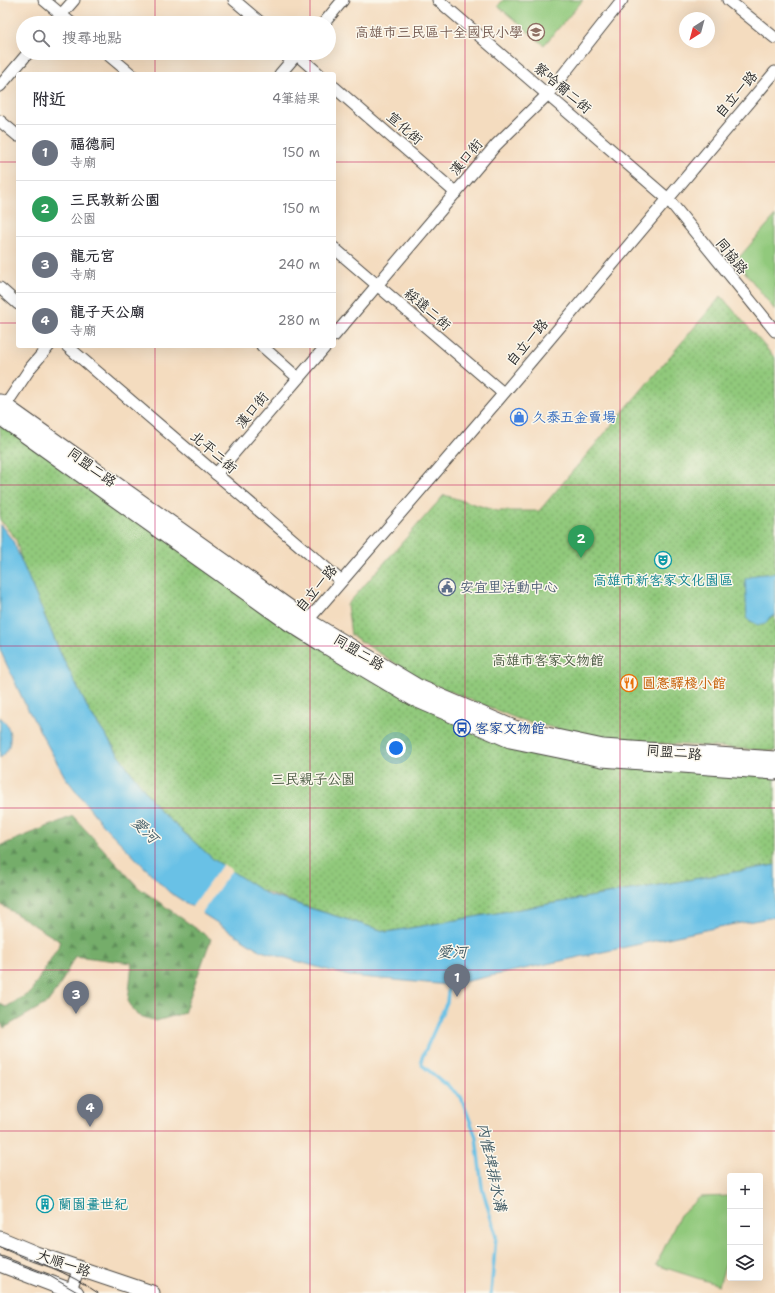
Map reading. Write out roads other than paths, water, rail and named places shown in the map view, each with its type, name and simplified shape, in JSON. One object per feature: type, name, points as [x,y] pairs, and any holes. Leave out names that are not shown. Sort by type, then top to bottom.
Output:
[{"type":"street","points":[[44,0],[55,16]]},
{"type":"street","points":[[60,16],[74,0]]},
{"type":"street","points":[[234,0],[253,16]]},
{"type":"street","points":[[330,16],[343,0]]},
{"type":"street","name":"察哈爾二街","points":[[438,0],[668,199]]},
{"type":"street","name":"漢口街","points":[[336,334],[496,145],[547,95],[622,0]]},
{"type":"street","points":[[728,0],[775,38]]},
{"type":"street","points":[[0,86],[22,60]]},
{"type":"street","points":[[114,60],[129,72]]},
{"type":"street","points":[[282,72],[291,60]]},
{"type":"street","points":[[304,60],[317,72]]},
{"type":"street","name":"自立一路","points":[[304,625],[775,72]]},
{"type":"street","name":"宣化街","points":[[336,89],[456,193]]},
{"type":"street","points":[[0,121],[16,134]]},
{"type":"street","name":"同協路","points":[[668,199],[775,331]]},
{"type":"street","name":"綏遠二街","points":[[336,250],[503,393]]},
{"type":"street","points":[[0,288],[16,302]]},
{"type":"street","points":[[1,409],[31,367],[47,348]]},
{"type":"street","name":"北平二街","points":[[69,348],[341,581]]},
{"type":"street","points":[[264,348],[298,378]]},
{"type":"street","name":"漢口街","points":[[216,474],[324,348]]},
{"type":"street","name":"同盟二路","points":[[1,409],[304,625],[413,698],[510,740],[602,759],[775,772]]},
{"type":"street","name":"同盟二路","points":[[304,625],[418,687],[514,728],[604,747],[775,759]]},
{"type":"street","name":"大順一路","points":[[0,1239],[152,1293]]},
{"type":"street","name":"大順一路","points":[[0,1264],[72,1292]]},
{"type":"street","points":[[72,1292],[79,1268]]},
{"type":"water","name":"愛河","points":[[0,524],[13,541],[59,650],[90,713],[130,771],[160,811],[213,859],[268,895],[387,932],[775,865],[775,917],[719,927],[449,985],[349,976],[261,951],[169,892],[102,824],[65,777],[25,704],[0,650]]},
{"type":"water","points":[[775,573],[775,616],[770,617],[765,624],[758,625],[747,619],[745,579],[755,575]]},
{"type":"water","points":[[0,717],[7,726],[10,743],[5,754],[0,758]]},
{"type":"waterway","name":"內惟埤排水溝","points":[[449,982],[447,1002],[421,1060],[422,1065],[461,1097],[476,1137],[482,1187],[496,1236],[491,1293]]},
{"type":"tram line","points":[[0,1247],[63,1273],[98,1293]]},
{"type":"tram line","points":[[0,1257],[48,1275],[79,1293]]},
{"type":"place","name":"高雄市三民區十全國民小學","points":[[536,32]]},
{"type":"place","name":"久泰五金賣場","points":[[519,417]]},
{"type":"place","name":"三民敦新公園","points":[[581,558]]},
{"type":"place","name":"高雄市新客家文化園區","points":[[663,560]]},
{"type":"place","name":"安宜里活動中心","points":[[447,587]]},
{"type":"place","name":"圓愙驛棧小館","points":[[629,683]]},
{"type":"place","name":"客家文物館","points":[[462,728]]},
{"type":"place","name":"福德祠","points":[[457,997]]},
{"type":"place","name":"龍元宮","points":[[76,1014]]},
{"type":"place","name":"龍子天公廟","points":[[90,1127]]},
{"type":"place","name":"蘭園畫世紀","points":[[45,1204]]},
{"type":"park label","name":"高雄市客家文物館","points":[[548,660]]},
{"type":"park label","name":"三民親子公園","points":[[313,779]]}]
